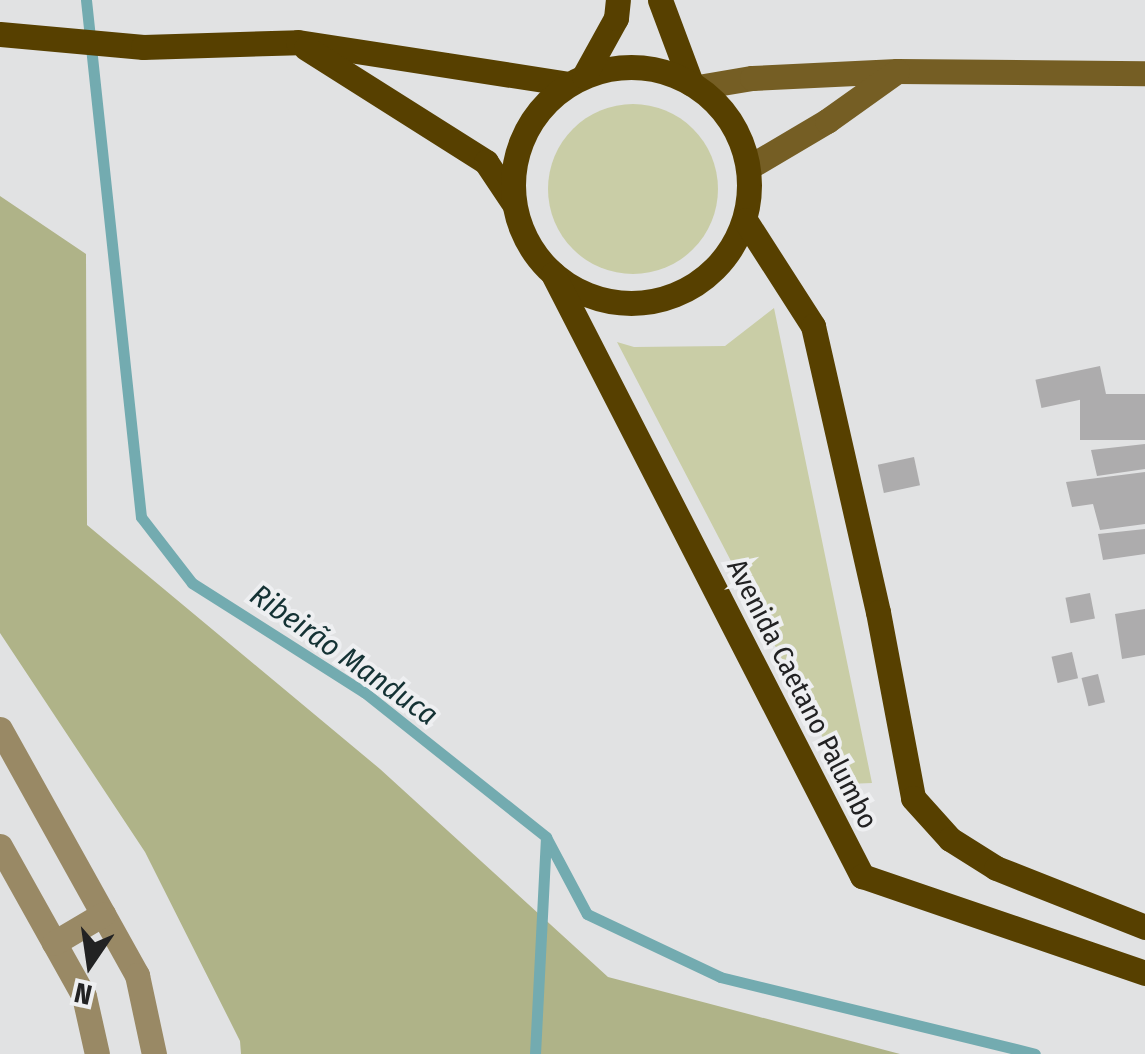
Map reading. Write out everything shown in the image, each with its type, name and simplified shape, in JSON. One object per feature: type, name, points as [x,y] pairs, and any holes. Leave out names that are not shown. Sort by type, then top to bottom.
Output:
[{"type":"main road","points":[[576,80],[616,18],[618,0]]},
{"type":"main road","points":[[660,0],[695,85]]},
{"type":"main road","points":[[8,34],[142,47],[298,42],[576,80]]},
{"type":"main road","points":[[298,42],[486,162],[512,202],[523,238],[552,274],[579,293],[618,304],[659,301],[697,284],[727,257],[745,220],[749,167],[739,136],[722,109],[695,85],[657,69],[620,67],[576,80],[541,106],[522,135],[512,168],[512,202]]},
{"type":"main road","points":[[695,85],[752,78],[897,71],[1145,73]]},
{"type":"main road","points":[[749,167],[827,121],[897,71]]},
{"type":"main road","name":"Avenida Caetano Palumbo","points":[[745,220],[814,326],[878,612],[913,798],[950,839],[996,868],[1145,927]]},
{"type":"main road","name":"Avenida Caetano Palumbo","points":[[552,274],[862,876],[1145,973]]},
{"type":"street","points":[[0,729],[137,975],[154,1054]]},
{"type":"street","points":[[0,846],[84,996],[97,1054]]},
{"type":"street","points":[[54,943],[103,914]]},
{"type":"green space","points":[[633,104],[666,110],[693,129],[712,156],[718,189],[712,222],[693,249],[666,268],[633,274],[600,268],[573,249],[554,222],[548,189],[554,156],[573,129],[600,110]]},
{"type":"green space","points":[[0,196],[86,254],[87,525],[380,769],[608,977],[900,1054],[241,1054],[240,1041],[145,852],[0,633]]},
{"type":"green space","points":[[774,308],[872,783],[847,784],[617,342],[634,347],[725,346]]},
{"type":"building","points":[[1100,366],[1106,394],[1041,408],[1035,380]]},
{"type":"building","points":[[1080,394],[1145,394],[1145,440],[1080,440]]},
{"type":"building","points":[[1145,444],[1145,469],[1097,476],[1091,450]]},
{"type":"building","points":[[914,457],[920,485],[884,493],[878,465]]},
{"type":"building","points":[[1145,472],[1145,524],[1100,530],[1093,504],[1072,507],[1066,482]]},
{"type":"building","points":[[1145,529],[1145,554],[1103,560],[1098,534]]},
{"type":"building","points":[[1090,593],[1095,619],[1070,623],[1065,598]]},
{"type":"building","points":[[1145,609],[1145,655],[1122,659],[1115,614]]},
{"type":"building","points":[[1072,652],[1078,678],[1058,683],[1052,657]]},
{"type":"building","points":[[1098,674],[1105,702],[1089,706],[1082,678]]},
{"type":"waterway","name":"Ribeirão Manduca","points":[[86,0],[141,517],[192,583],[364,692],[546,837],[587,914],[720,977],[1035,1054]]},
{"type":"waterway","points":[[535,1054],[546,839]]}]
